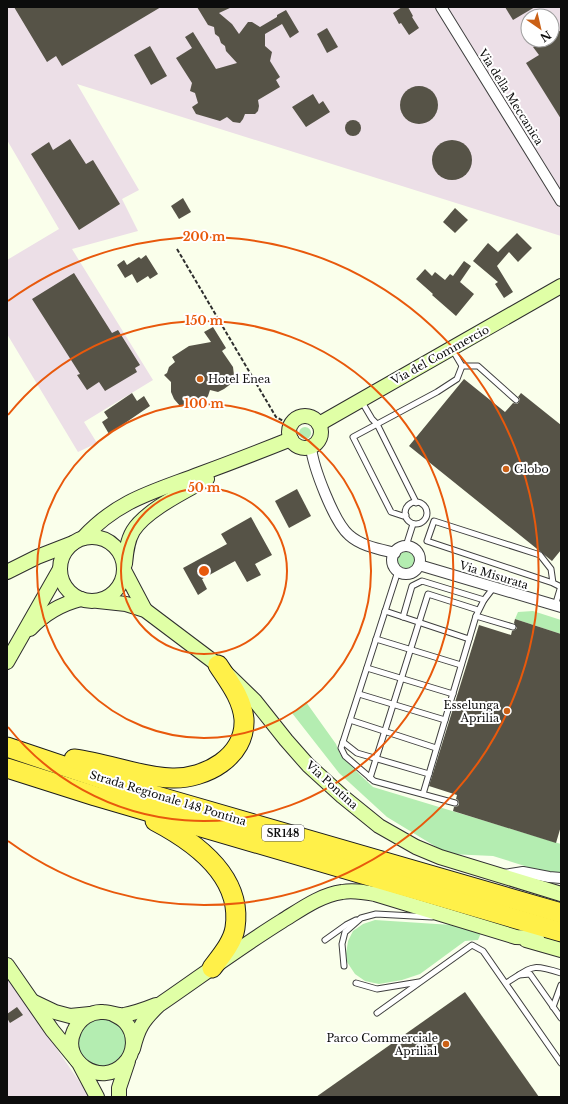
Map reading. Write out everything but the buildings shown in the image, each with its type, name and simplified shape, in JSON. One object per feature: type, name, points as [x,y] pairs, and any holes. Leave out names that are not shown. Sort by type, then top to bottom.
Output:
[{"type":"highway","points":[[37,756],[79,760],[166,778],[184,777],[212,768],[226,759],[235,749],[241,739],[244,725],[243,712],[235,690],[218,665]]},
{"type":"highway","name":"Strada Regionale 148 Pontina","points":[[7,747],[129,788],[561,913]]},
{"type":"highway","name":"Strada Regionale 148 Pontina","points":[[7,768],[95,796],[561,932]]},
{"type":"highway","points":[[95,796],[148,817],[173,830],[196,846],[211,860],[223,875],[232,894],[236,911],[235,930],[227,947],[212,968]]},
{"type":"highway","points":[[537,938],[561,939]]},
{"type":"street","name":"Via della Meccanica","points":[[441,7],[561,200]]},
{"type":"street","name":"Via del Commercio","points":[[319,424],[561,286]]},
{"type":"street","points":[[251,455],[132,500],[112,512],[66,550],[60,569],[61,578],[66,588],[73,595],[90,601],[98,601],[114,593],[119,587],[125,568],[130,539],[133,532],[144,518],[194,486],[251,455],[291,432],[298,418],[304,416],[316,421],[319,424],[321,436],[311,447],[300,448],[293,443],[291,432]]},
{"type":"street","points":[[311,447],[315,467],[336,518],[345,531],[356,540],[367,545],[395,553]]},
{"type":"street","points":[[7,572],[37,557],[78,540],[95,536],[108,540],[118,549],[122,556],[125,568]]},
{"type":"street","points":[[406,546],[418,552],[420,560],[419,565],[414,572],[410,574],[405,574],[398,571],[392,562],[395,553],[401,547],[406,546]]},
{"type":"street","name":"Via Misurata","points":[[419,565],[558,606]]},
{"type":"street","name":"Via Pontina","points":[[125,568],[145,610]]},
{"type":"street","points":[[9,658],[60,569]]},
{"type":"street","points":[[9,658],[22,638],[44,616],[64,604],[81,599]]},
{"type":"street","name":"Via Pontina","points":[[98,601],[113,601],[145,610],[218,665],[255,702],[308,765],[337,792],[368,817],[404,841],[455,862],[503,875],[561,894]]},
{"type":"street","points":[[503,875],[523,872],[561,878]]},
{"type":"street","points":[[119,1097],[119,1088],[137,1033],[146,1018],[158,1005],[261,934],[316,901],[342,892],[356,891],[375,894],[561,950]]},
{"type":"street","points":[[516,937],[537,938]]},
{"type":"street","points":[[7,965],[52,1030],[79,1063],[88,1071],[109,1073],[120,1068],[131,1054],[132,1034],[125,1022],[113,1014]]},
{"type":"street","points":[[33,1002],[55,1012],[70,1016],[103,1012],[122,1016],[158,1005]]},
{"type":"street","points":[[92,1014],[82,1019],[78,1023],[73,1031],[71,1040],[72,1051],[98,1097]]},
{"type":"lane","points":[[452,348],[462,366]]},
{"type":"lane","points":[[462,366],[478,366],[516,400]]},
{"type":"lane","points":[[406,516],[391,512],[353,437],[437,392],[457,379],[462,366]]},
{"type":"lane","points":[[361,399],[372,419],[377,424],[416,503]]},
{"type":"lane","points":[[425,520],[427,516],[423,504],[416,503],[407,507],[406,516],[410,522],[414,524],[418,524],[425,520],[434,522],[540,555],[551,569],[553,583]]},
{"type":"lane","points":[[434,522],[427,541],[561,586],[558,606]]},
{"type":"lane","points":[[406,546],[414,524]]},
{"type":"lane","points":[[398,571],[341,748],[345,756],[374,782],[455,803]]},
{"type":"lane","points":[[403,617],[412,586],[422,581],[484,600]]},
{"type":"lane","points":[[423,794],[477,613],[484,600],[494,587]]},
{"type":"lane","points":[[370,778],[428,594],[513,627]]},
{"type":"lane","points":[[385,611],[469,639]]},
{"type":"lane","points":[[376,639],[461,665]]},
{"type":"lane","points":[[367,668],[453,694]]},
{"type":"lane","points":[[358,694],[445,720]]},
{"type":"lane","points":[[350,720],[436,748]]},
{"type":"lane","points":[[343,742],[357,754],[429,774]]},
{"type":"lane","points":[[325,940],[346,925],[361,918],[376,914],[454,918]]},
{"type":"lane","points":[[344,966],[342,944],[345,932],[361,918]]},
{"type":"lane","points":[[377,1013],[472,945],[483,951],[561,1063]]},
{"type":"lane","points":[[506,983],[520,975],[525,970],[534,967],[542,967],[561,973]]},
{"type":"lane","points":[[520,975],[530,974],[561,1018]]},
{"type":"lane","points":[[356,984],[377,989],[420,982]]},
{"type":"lane","points":[[554,1007],[561,985]]},
{"type":"path","points":[[177,249],[276,417],[291,432]]},
{"type":"shaded area","points":[[7,7],[561,7],[561,236],[77,84],[139,190],[122,199],[138,231],[72,249],[153,380],[84,422],[97,443],[78,452],[7,334],[7,260],[59,229],[7,140]]},
{"type":"shaded area","points":[[7,977],[90,1097],[7,1097]]},
{"type":"green space","points":[[307,427],[310,428],[310,438],[303,439],[300,438],[299,431],[300,428]]},
{"type":"green space","points":[[406,551],[412,554],[415,560],[412,566],[406,569],[400,566],[397,560],[400,554]]},
{"type":"green space","points":[[533,611],[561,620],[561,634],[515,619],[518,612]]},
{"type":"green space","points":[[306,702],[336,744],[340,754],[373,787],[561,844],[561,872],[547,873],[493,856],[450,854],[387,817],[339,773],[292,713]]},
{"type":"green space","points":[[375,920],[452,925],[481,933],[478,940],[465,941],[420,974],[402,980],[379,984],[365,981],[355,974],[347,962],[346,954],[348,941],[353,931],[363,924]]},
{"type":"green space","points":[[103,1016],[118,1024],[125,1030],[127,1040],[125,1057],[108,1068],[91,1067],[77,1050],[78,1035],[85,1024]]},
{"type":"place","name":"Hotel Enea","points":[[200,379]]},
{"type":"place","name":"Globo","points":[[506,469]]},
{"type":"place","name":"Esselunga Aprilia","points":[[507,711]]},
{"type":"place","name":"Parco Commerciale Aprilia1","points":[[446,1044]]}]
